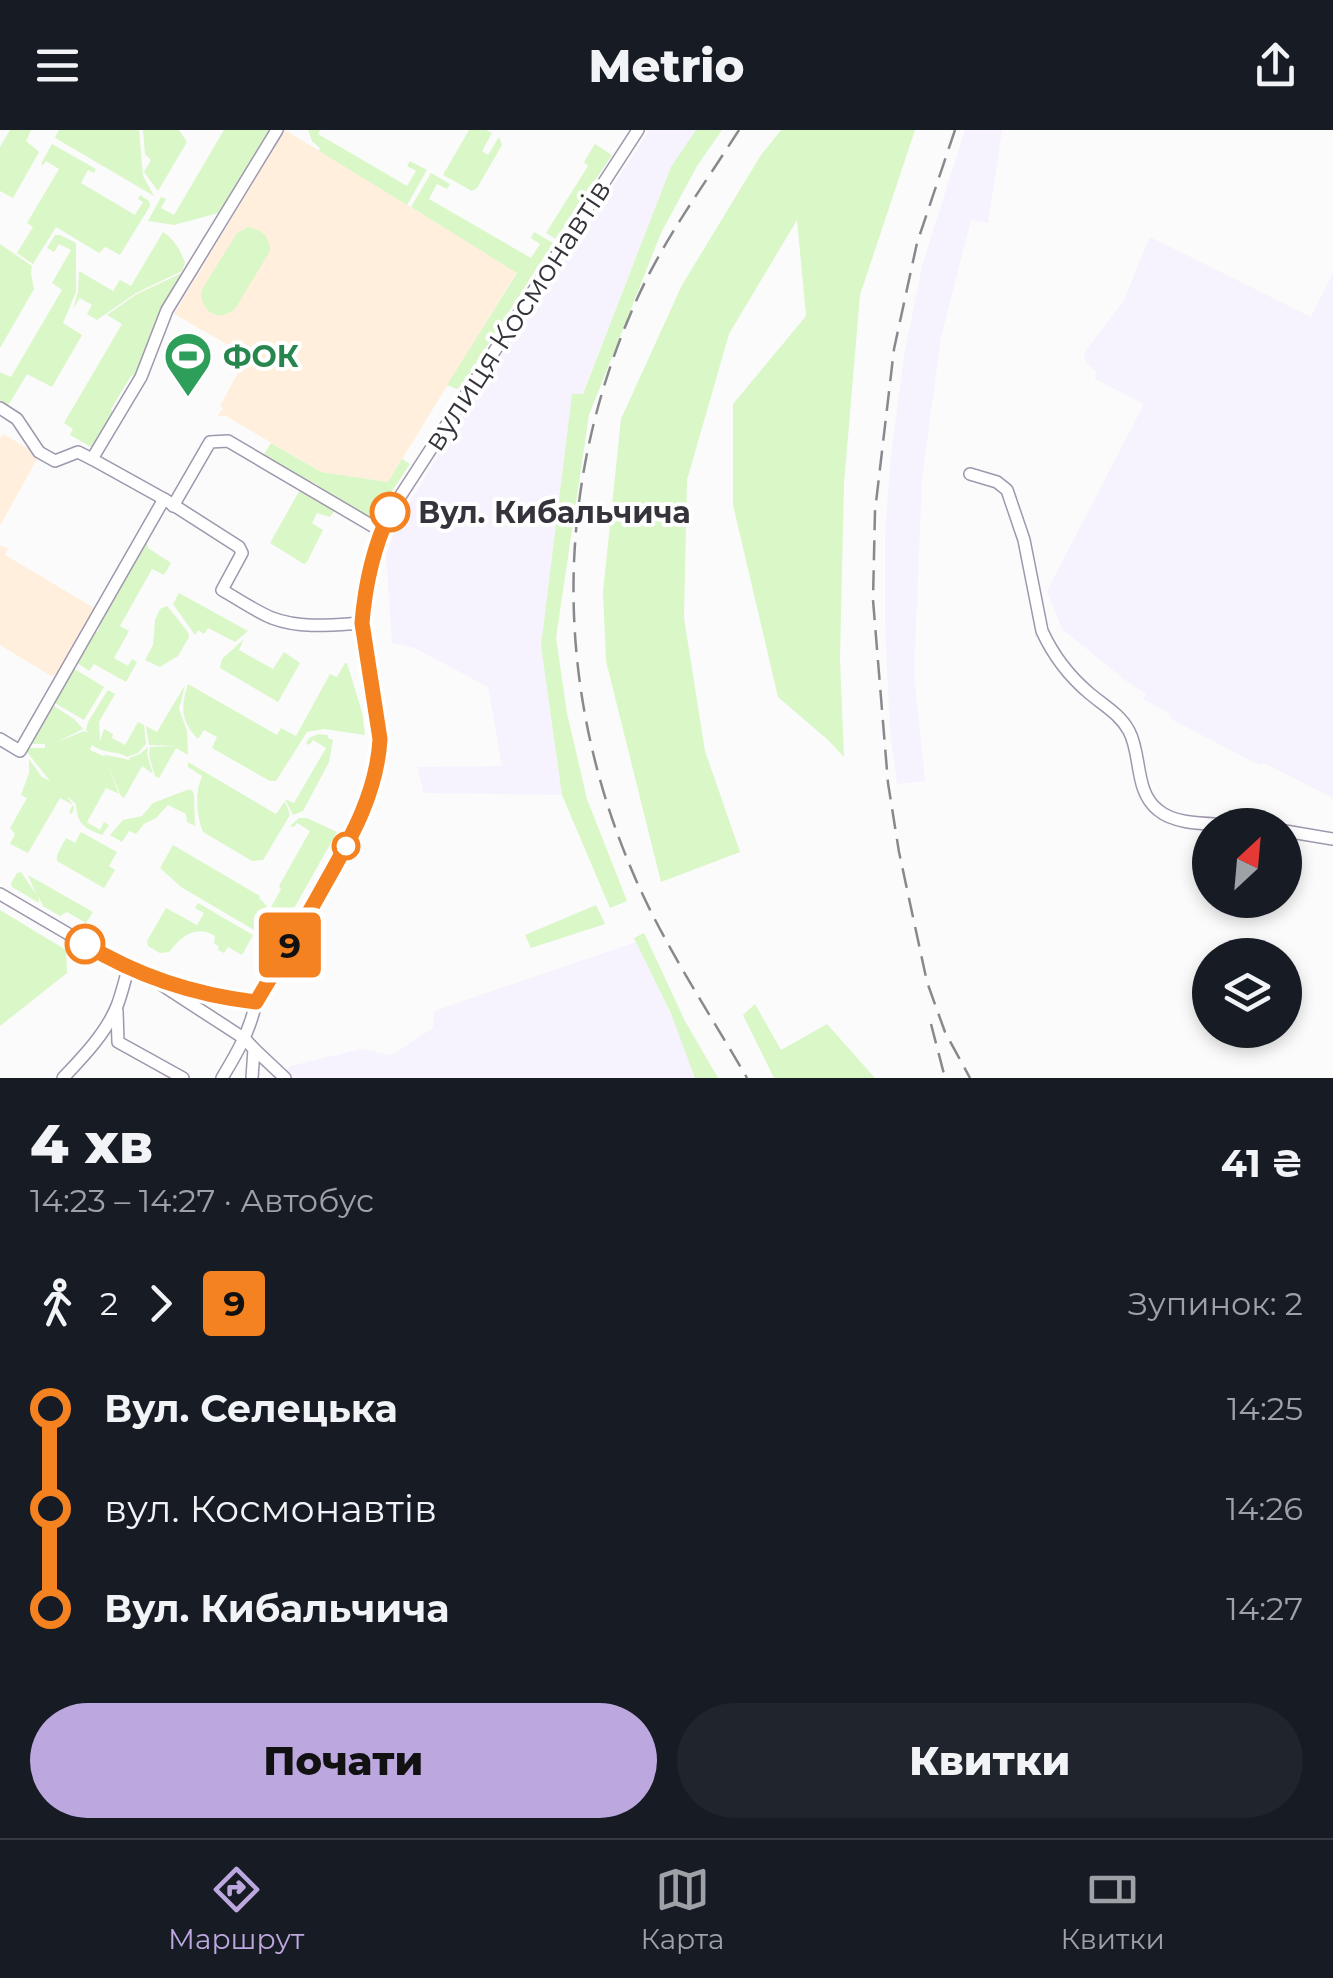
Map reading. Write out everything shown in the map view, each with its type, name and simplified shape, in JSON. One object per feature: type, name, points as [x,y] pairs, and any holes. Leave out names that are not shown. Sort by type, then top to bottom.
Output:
[{"type":"street","points":[[92,459],[141,377],[167,310],[277,130]]},
{"type":"street","name":"вулиця Космонавтів","points":[[250,1044],[256,1002],[352,835],[373,785],[380,739],[362,623],[381,531],[398,497],[638,130]]},
{"type":"street","points":[[0,408],[17,419],[39,452],[55,461],[78,452],[168,502],[242,550],[222,590],[270,617],[288,622],[312,626],[362,623]]},
{"type":"street","points":[[0,739],[20,751],[168,502],[210,442],[228,441],[381,531]]},
{"type":"street","points":[[970,474],[997,482],[1006,490],[1024,540],[1048,644],[1079,684],[1116,714],[1129,732],[1140,776],[1155,808],[1176,820],[1192,821]]},
{"type":"street","points":[[1302,834],[1333,839]]},
{"type":"street","points":[[0,894],[129,966],[194,991],[256,1002]]},
{"type":"street","points":[[63,1078],[84,1056],[117,1006],[129,966]]},
{"type":"street","points":[[129,966],[250,1044],[285,1078]]},
{"type":"street","points":[[117,1006],[118,1042],[182,1078]]},
{"type":"street","points":[[222,1078],[250,1044]]},
{"type":"street","points":[[250,1044],[252,1078]]},
{"type":"shaded area","points":[[285,130],[517,272],[388,482],[321,472],[226,416],[218,416],[245,360],[235,354],[235,349],[174,314]]},
{"type":"shaded area","points":[[650,130],[696,130],[671,167],[582,395],[572,394],[541,646],[562,795],[423,793],[418,767],[502,766],[488,687],[415,648],[392,643],[386,552],[405,510],[459,421]]},
{"type":"shaded area","points":[[965,130],[1002,130],[988,223],[971,220],[941,337],[922,478],[914,675],[925,781],[897,784],[885,625],[885,535],[891,455],[905,350],[923,263]]},
{"type":"shaded area","points":[[1150,237],[1311,317],[1333,273],[1333,798],[1264,763],[1259,765],[1171,719],[1170,714],[1143,699],[1146,694],[1062,629],[1047,591],[1144,404],[1095,379],[1096,371],[1086,362],[1084,353],[1123,302]]},
{"type":"shaded area","points":[[3,434],[39,455],[0,526],[0,439]]},
{"type":"shaded area","points":[[0,546],[8,548],[5,555],[96,609],[56,675],[51,676],[0,645]]},
{"type":"shaded area","points":[[636,942],[701,1078],[291,1078],[286,1070],[361,1049],[392,1055],[433,1028],[434,1011]]},
{"type":"green space","points":[[10,130],[31,130],[26,141],[39,152],[13,198],[0,191],[0,147]]},
{"type":"green space","points":[[59,130],[139,130],[143,176],[154,196],[57,139]]},
{"type":"green space","points":[[143,130],[179,130],[187,142],[158,191],[144,172],[151,160],[145,154]]},
{"type":"green space","points":[[224,130],[274,130],[222,212],[174,225],[148,221],[161,197],[166,199],[161,208],[174,215]]},
{"type":"green space","points":[[308,130],[320,130],[318,134],[407,186],[416,171],[407,166],[410,161],[427,170],[407,205],[319,151]]},
{"type":"green space","points":[[469,130],[492,133],[482,151],[488,155],[499,137],[502,145],[472,191],[443,175]]},
{"type":"green space","points":[[696,130],[722,130],[697,166],[661,233],[589,415],[556,638],[567,713],[587,799],[627,901],[610,908],[562,795],[541,646],[572,394],[583,394],[671,167]]},
{"type":"green space","points":[[781,130],[915,130],[860,295],[844,484],[840,659],[844,757],[778,697],[733,505],[733,404],[806,316],[797,220],[729,334],[687,480],[684,618],[705,751],[740,852],[661,882],[606,661],[603,592],[621,419],[682,285],[761,155]]},
{"type":"green space","points":[[52,144],[96,169],[94,173],[88,170],[81,183],[135,215],[143,202],[138,199],[140,195],[149,201],[150,206],[120,255],[105,247],[99,253],[56,227],[33,264],[17,253],[33,227],[27,223],[59,169],[46,161],[41,164]]},
{"type":"green space","points":[[595,144],[612,155],[556,239],[546,233],[588,166],[584,162]]},
{"type":"green space","points":[[431,173],[450,184],[447,189],[437,184],[429,199],[531,258],[540,244],[531,238],[534,232],[553,243],[457,389],[447,385],[517,273],[411,207]]},
{"type":"green space","points":[[248,227],[264,234],[270,251],[235,309],[217,315],[207,310],[201,291],[237,233]]},
{"type":"green space","points":[[163,232],[181,254],[185,263],[182,271],[136,293],[97,320],[87,314],[92,305],[80,298],[73,309],[79,271],[113,291],[120,280],[131,286]]},
{"type":"green space","points":[[55,235],[76,243],[76,292],[63,323],[82,335],[52,387],[27,374],[6,409],[0,405],[0,372],[11,377],[62,290],[52,283],[71,250],[59,244],[54,252],[47,248]]},
{"type":"green space","points":[[0,244],[32,266],[34,289],[0,348]]},
{"type":"green space","points":[[186,271],[139,373],[131,376],[93,448],[70,435],[73,429],[64,423],[122,324],[107,315],[137,294]]},
{"type":"green space","points":[[271,443],[321,472],[388,482],[402,459],[410,464],[386,500],[382,499],[375,511],[378,517],[374,525],[316,491],[315,483],[289,475],[261,459]]},
{"type":"green space","points":[[301,488],[336,508],[330,517],[317,513],[312,523],[323,530],[304,564],[270,543]]},
{"type":"green space","points":[[146,538],[148,548],[171,563],[164,575],[152,569],[120,626],[129,631],[114,658],[128,666],[132,659],[137,662],[126,682],[94,664],[89,671],[76,662],[84,643],[98,631],[103,611]]},
{"type":"green space","points":[[179,593],[248,631],[235,642],[208,628],[204,634],[198,630],[195,635],[173,604]]},
{"type":"green space","points":[[167,606],[189,637],[178,656],[160,667],[145,660],[153,645],[155,620],[160,609]]},
{"type":"green space","points":[[244,639],[239,650],[273,669],[284,652],[300,663],[278,702],[220,668],[222,659]]},
{"type":"green space","points":[[345,663],[362,712],[365,735],[324,729],[307,732],[276,781],[212,748],[217,737],[204,730],[198,739],[185,719],[183,706],[188,684],[277,735],[281,728],[296,736],[330,674],[337,677]]},
{"type":"green space","points":[[73,668],[104,687],[84,720],[53,702]]},
{"type":"green space","points":[[185,685],[179,709],[187,731],[188,755],[176,748],[159,778],[155,776],[150,747],[176,746],[149,745],[146,726],[157,732]]},
{"type":"green space","points":[[108,690],[115,694],[99,722],[100,741],[104,729],[125,745],[138,722],[144,725],[146,744],[127,757],[92,745],[90,750],[130,760],[148,747],[153,774],[142,766],[124,798],[107,763],[119,794],[106,788],[87,822],[100,830],[104,822],[109,825],[102,835],[83,825],[76,804],[67,796],[73,805],[60,798],[28,853],[10,844],[15,834],[10,828],[27,798],[21,795],[29,773],[29,759],[42,777],[50,781],[27,748],[45,748],[45,744],[28,744],[51,704],[83,729],[55,743],[84,731],[88,733],[88,722]]},
{"type":"green space","points":[[318,734],[333,740],[329,762],[303,811],[293,815],[285,799],[294,803],[326,748],[313,740],[309,745],[306,743]]},
{"type":"green space","points":[[188,762],[276,814],[285,801],[290,815],[263,860],[252,861],[203,832],[197,804],[202,776],[188,767]]},
{"type":"green space","points":[[187,790],[194,795],[195,826],[187,822],[186,814],[168,805],[136,834],[129,831],[122,842],[110,835],[123,820],[142,816],[153,803]]},
{"type":"green space","points":[[299,818],[337,832],[275,942],[259,930],[310,831],[297,823],[290,826]]},
{"type":"green space","points":[[81,832],[117,852],[109,866],[115,870],[104,888],[57,861],[66,838],[75,843]]},
{"type":"green space","points":[[173,845],[260,896],[267,906],[254,930],[181,887],[160,868]]},
{"type":"green space","points":[[21,872],[36,894],[28,875],[93,912],[86,923],[67,912],[60,916],[43,906],[39,897],[39,903],[12,887]]},
{"type":"green space","points":[[198,903],[253,935],[242,955],[228,947],[224,953],[218,950],[215,936],[201,931],[184,937],[169,952],[160,953],[148,946],[147,941],[166,908],[197,925],[204,913],[195,908]]},
{"type":"green space","points":[[596,905],[605,924],[531,948],[525,935]]},
{"type":"green space","points":[[0,910],[66,950],[67,973],[0,1026]]},
{"type":"green space","points":[[644,933],[685,1021],[718,1078],[695,1078],[672,1016],[634,938]]},
{"type":"green space","points":[[755,1004],[781,1050],[827,1024],[875,1078],[774,1078],[743,1015]]},
{"type":"railway","points":[[739,130],[659,255],[609,370],[589,443],[577,516],[574,589],[577,663],[589,736],[609,808],[636,880],[661,931],[747,1078]]},
{"type":"railway","points":[[955,130],[917,243],[894,349],[875,511],[873,600],[888,783],[899,852],[927,982],[945,1032],[970,1078]]},
{"type":"railway","points":[[931,1024],[945,1078]]},
{"type":"bus line","name":"9","points":[[85,944],[173,985],[256,1002],[352,835],[373,785],[380,739],[362,623],[381,531],[390,512]]},
{"type":"place","name":"ФОК","points":[[188,398]]},
{"type":"place","name":"Вул. Кибальчича","points":[[390,512]]}]
